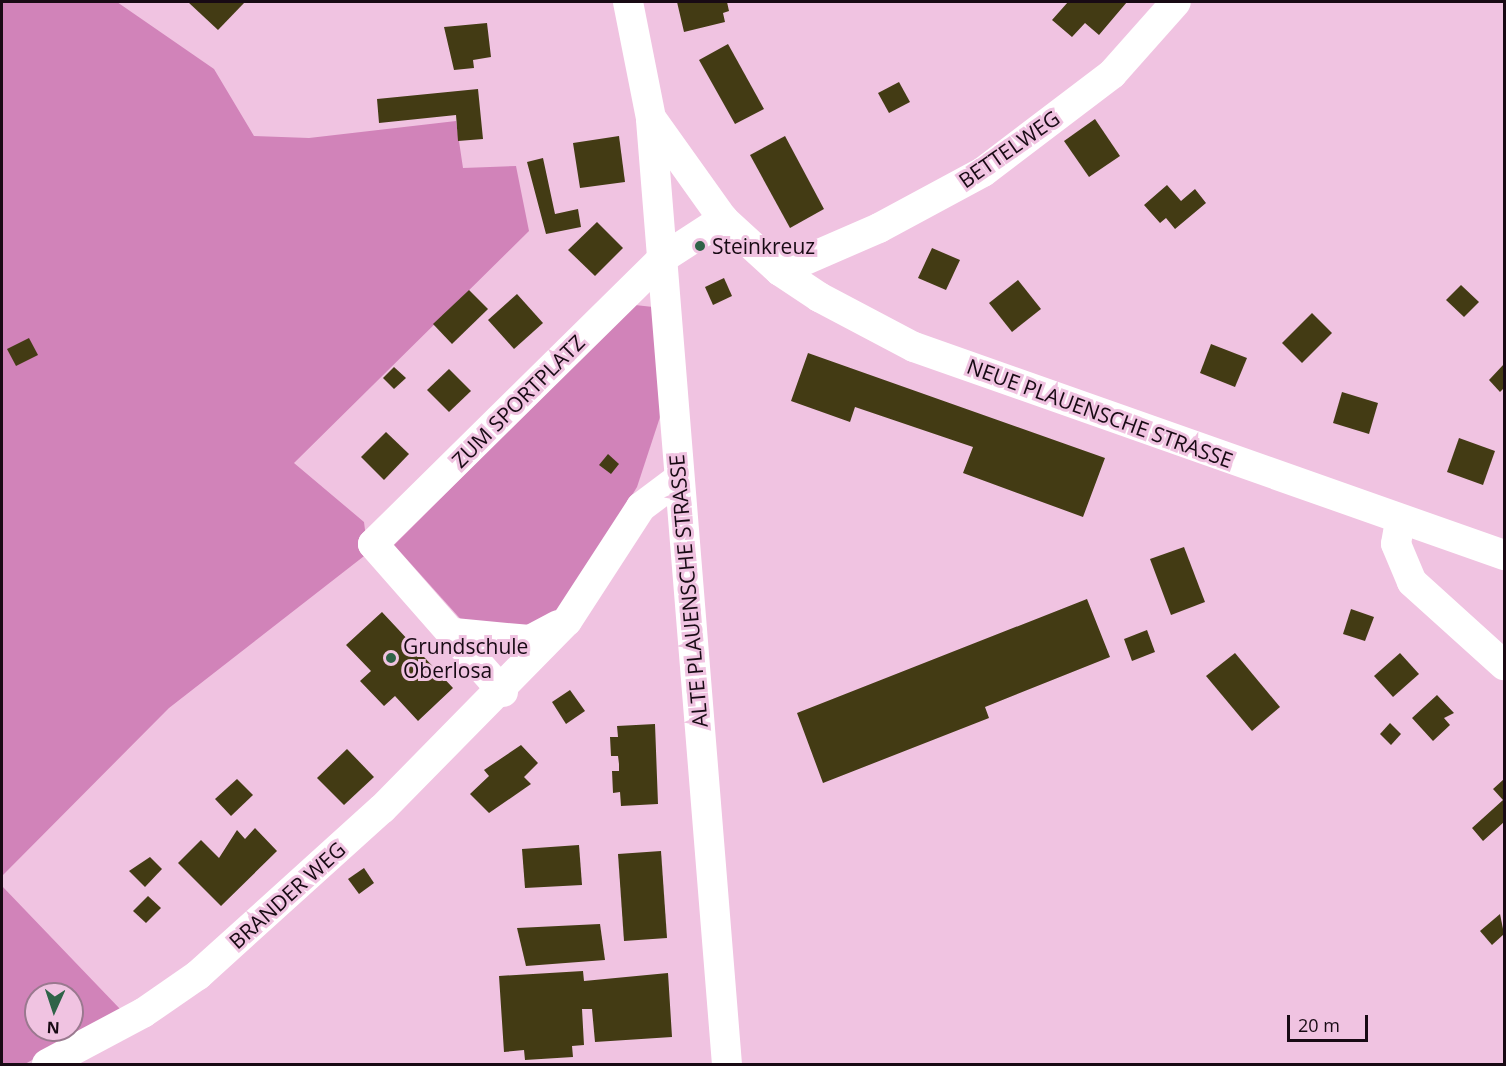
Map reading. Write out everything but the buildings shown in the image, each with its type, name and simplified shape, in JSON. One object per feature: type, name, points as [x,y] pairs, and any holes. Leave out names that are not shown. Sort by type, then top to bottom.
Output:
[{"type":"street","name":"NEUE PLAUENSCHE STRASSE","points":[[628,2],[651,118],[723,219],[780,271],[845,314],[914,347],[1400,521],[1504,555]]},
{"type":"street","name":"BETTELWEG","points":[[780,271],[879,228],[983,172],[1112,74],[1176,2]]},
{"type":"street","name":"ALTE PLAUENSCHE STRASSE","points":[[651,118],[663,258],[677,480],[727,1065]]},
{"type":"street","points":[[663,258],[723,219]]},
{"type":"street","name":"ZUM SPORTPLATZ","points":[[454,633],[373,544],[663,258]]},
{"type":"street","name":"BRANDER WEG","points":[[47,1065],[143,1013],[198,975],[503,692],[567,621],[641,507],[677,480]]},
{"type":"street","points":[[1400,521],[1396,543],[1412,582],[1504,666]]},
{"type":"street","name":"BRANDER WEG","points":[[454,633],[530,640],[567,621]]},
{"type":"street","points":[[454,633],[503,692]]},
{"type":"shaded area","points":[[2,2],[117,2],[214,69],[254,136],[309,138],[456,121],[463,168],[516,166],[529,231],[294,463],[364,522],[368,553],[169,708],[2,876]]},
{"type":"shaded area","points":[[635,305],[653,307],[662,411],[637,487],[564,606],[547,623],[500,632],[465,624],[394,545]]},
{"type":"shaded area","points":[[2,886],[121,1010],[84,1031],[84,982],[24,982],[24,1042],[64,1042],[25,1064],[2,1064]]},
{"type":"place","name":"Steinkreuz","points":[[700,246]]},
{"type":"place","name":"Grundschule Oberlosa","points":[[391,658]]}]
